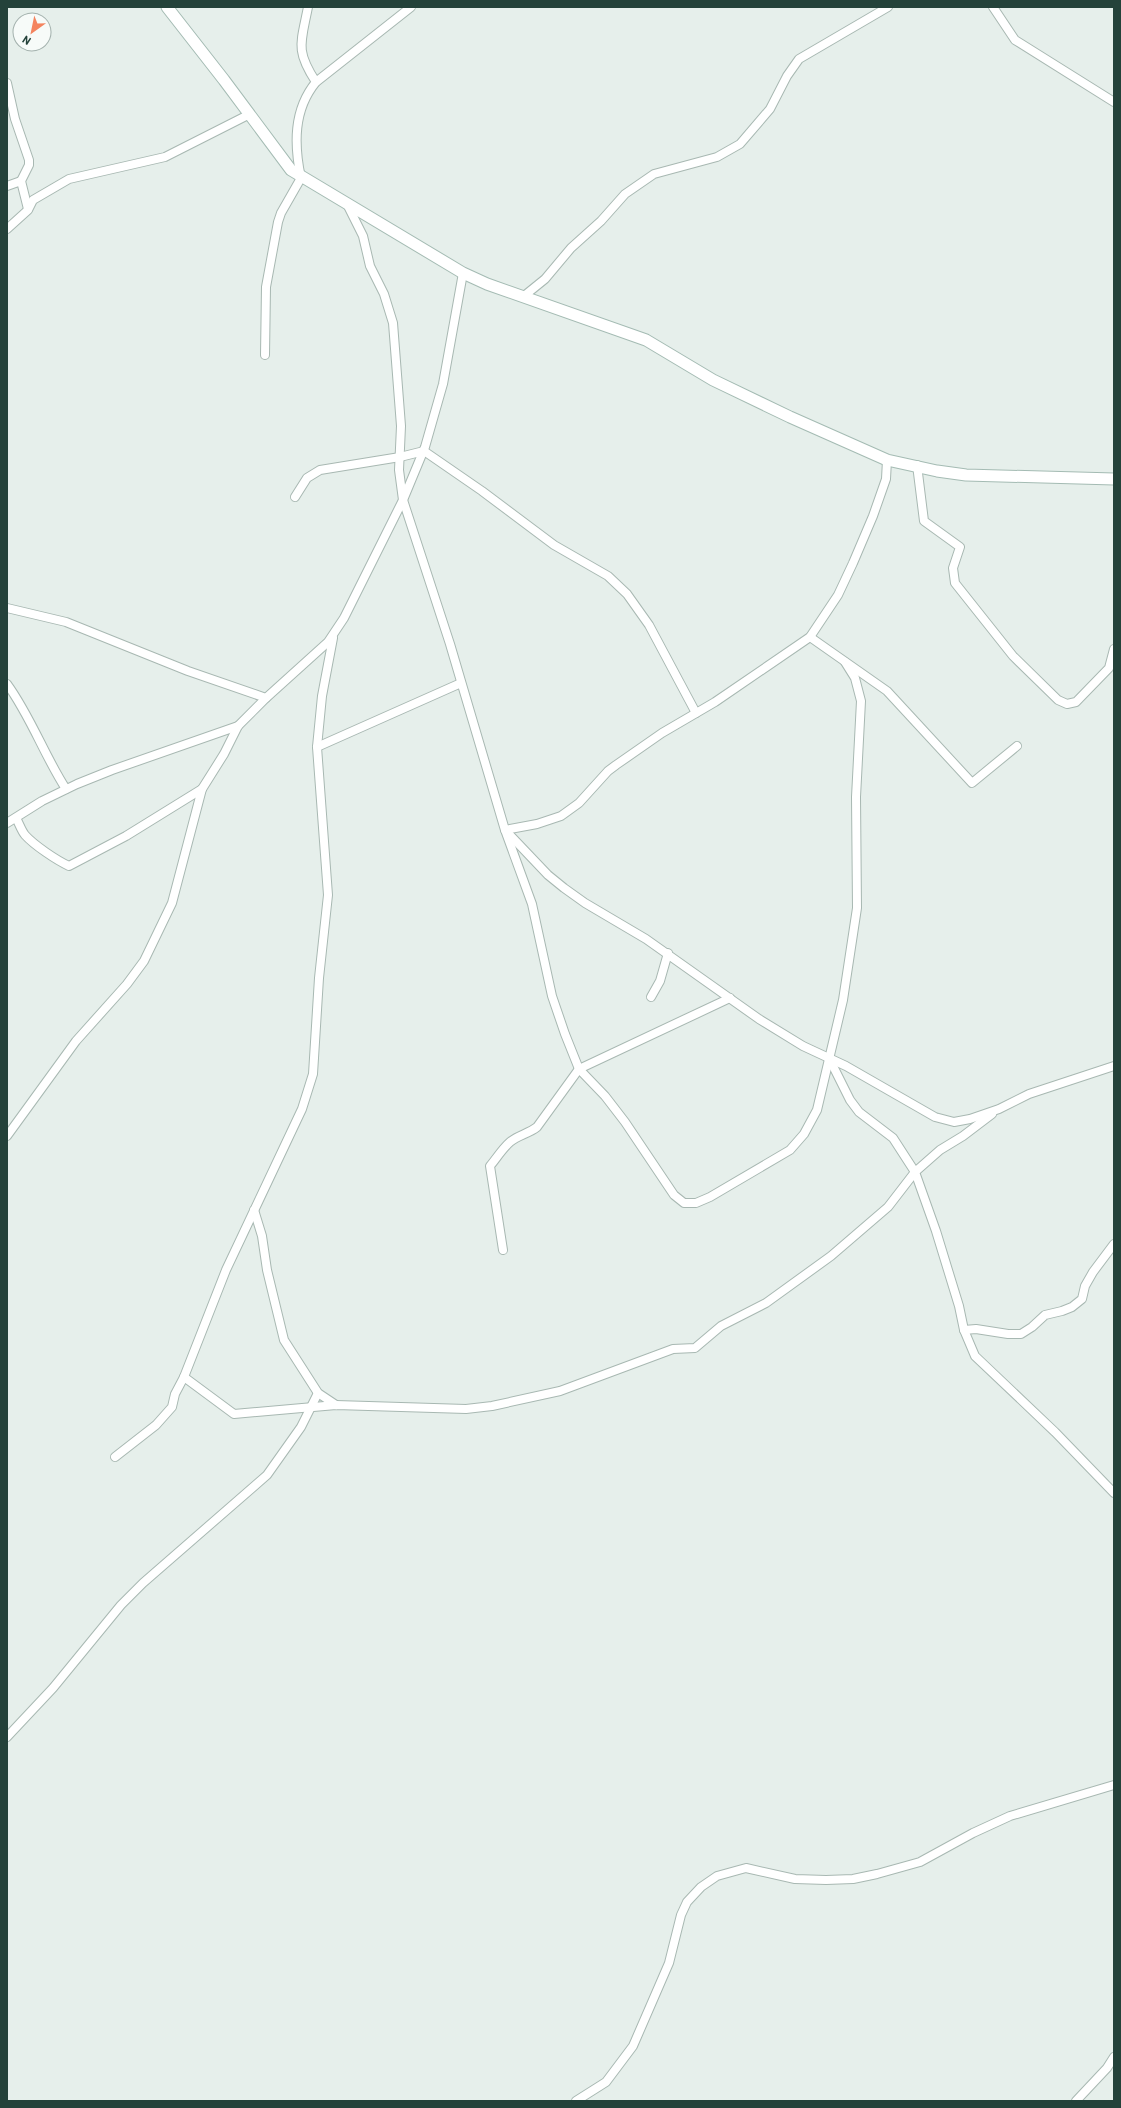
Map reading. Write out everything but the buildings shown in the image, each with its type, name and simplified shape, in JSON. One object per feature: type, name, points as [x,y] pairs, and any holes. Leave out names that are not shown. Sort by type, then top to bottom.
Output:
[{"type":"street","points":[[167,7],[224,80],[284,164],[301,178],[463,274],[487,284],[646,340],[713,380],[790,417],[887,460],[917,465],[937,471],[966,475],[1114,479]]},
{"type":"street","points":[[308,7],[302,31],[301,55],[305,65],[316,82]]},
{"type":"street","points":[[265,355],[266,287],[278,222],[281,213],[301,178],[296,152],[296,133],[308,92],[316,82],[410,7]]},
{"type":"street","points":[[524,296],[545,279],[571,248],[601,221],[625,194],[654,174],[717,157],[740,144],[770,109],[787,76],[799,59],[888,7]]},
{"type":"street","points":[[993,7],[1015,40],[1114,102]]},
{"type":"street","points":[[7,83],[15,119],[29,160],[29,165],[21,181],[28,210]]},
{"type":"street","points":[[7,229],[28,210],[36,198],[69,179],[165,157],[217,133],[248,115]]},
{"type":"street","points":[[7,186],[21,181]]},
{"type":"street","points":[[348,206],[363,236],[370,266],[384,294],[393,323],[401,426],[400,482],[403,500],[462,684],[505,830],[532,904],[555,1005],[570,1050],[579,1069],[605,1096],[625,1122],[674,1195],[684,1203],[696,1203],[790,1150],[804,1134],[817,1110],[846,987],[857,908],[856,797],[861,701],[855,678],[845,662]]},
{"type":"street","points":[[115,1457],[166,1415],[172,1407],[175,1394],[184,1377],[226,1270],[302,1109],[313,1074],[319,978],[328,895],[317,747],[322,696],[333,637],[403,500],[424,451],[443,384],[463,274]]},
{"type":"street","points":[[295,498],[307,478],[320,470],[400,457],[424,451],[482,491],[554,545],[608,576],[626,594],[649,625],[696,713]]},
{"type":"street","points":[[505,830],[537,824],[561,816],[579,803],[608,770],[662,733],[696,713],[810,637],[838,595],[853,563],[873,516],[886,479],[887,460]]},
{"type":"street","points":[[917,465],[924,521],[960,548],[953,568],[955,583],[1013,656],[1058,700],[1067,704],[1076,702],[1109,668],[1114,649]]},
{"type":"street","points":[[7,608],[66,622],[188,672],[266,698]]},
{"type":"street","points":[[7,1136],[76,1041],[123,989],[144,961],[172,903],[202,789],[224,754],[238,726],[266,698],[310,660],[333,637]]},
{"type":"street","points":[[810,637],[887,691],[972,783],[1017,746]]},
{"type":"street","points":[[7,684],[32,723],[48,760],[66,789]]},
{"type":"street","points":[[317,747],[462,684]]},
{"type":"street","points":[[7,823],[42,801],[66,789],[112,770],[238,726]]},
{"type":"street","points":[[16,818],[24,834],[29,839],[55,859],[69,866],[126,836],[202,789]]},
{"type":"street","points":[[505,830],[548,875],[564,888],[668,953],[759,1019],[802,1046],[830,1058],[935,1117],[954,1122],[970,1119],[999,1109],[1029,1094],[1114,1066]]},
{"type":"street","points":[[651,996],[660,982],[668,953]]},
{"type":"street","points":[[503,1250],[490,1166],[510,1142],[518,1137],[528,1134],[537,1127],[579,1069],[730,998]]},
{"type":"street","points":[[830,1058],[850,1100],[858,1112],[893,1138],[915,1172],[938,1238],[959,1306],[964,1330],[975,1356],[1055,1432],[1114,1493]]},
{"type":"street","points":[[184,1377],[234,1414],[336,1406],[466,1409],[492,1406],[560,1391],[673,1350],[695,1348],[721,1326],[766,1303],[831,1256],[888,1207],[915,1172],[940,1150],[963,1136],[999,1109]]},
{"type":"street","points":[[254,1210],[262,1236],[266,1270],[284,1340],[318,1393],[336,1406]]},
{"type":"street","points":[[964,1330],[976,1329],[1008,1334],[1021,1334],[1032,1327],[1045,1315],[1072,1307],[1082,1299],[1085,1286],[1093,1272],[1114,1244]]},
{"type":"street","points":[[7,1737],[53,1688],[125,1601],[143,1583],[267,1475],[301,1427],[318,1393]]},
{"type":"street","points":[[576,2101],[606,2082],[633,2046],[669,1963],[687,1902],[701,1887],[717,1876],[746,1868],[795,1878],[826,1880],[853,1879],[877,1874],[920,1862],[973,1833],[1010,1816],[1114,1785]]},
{"type":"street","points":[[1076,2101],[1107,2068],[1114,2057]]}]
